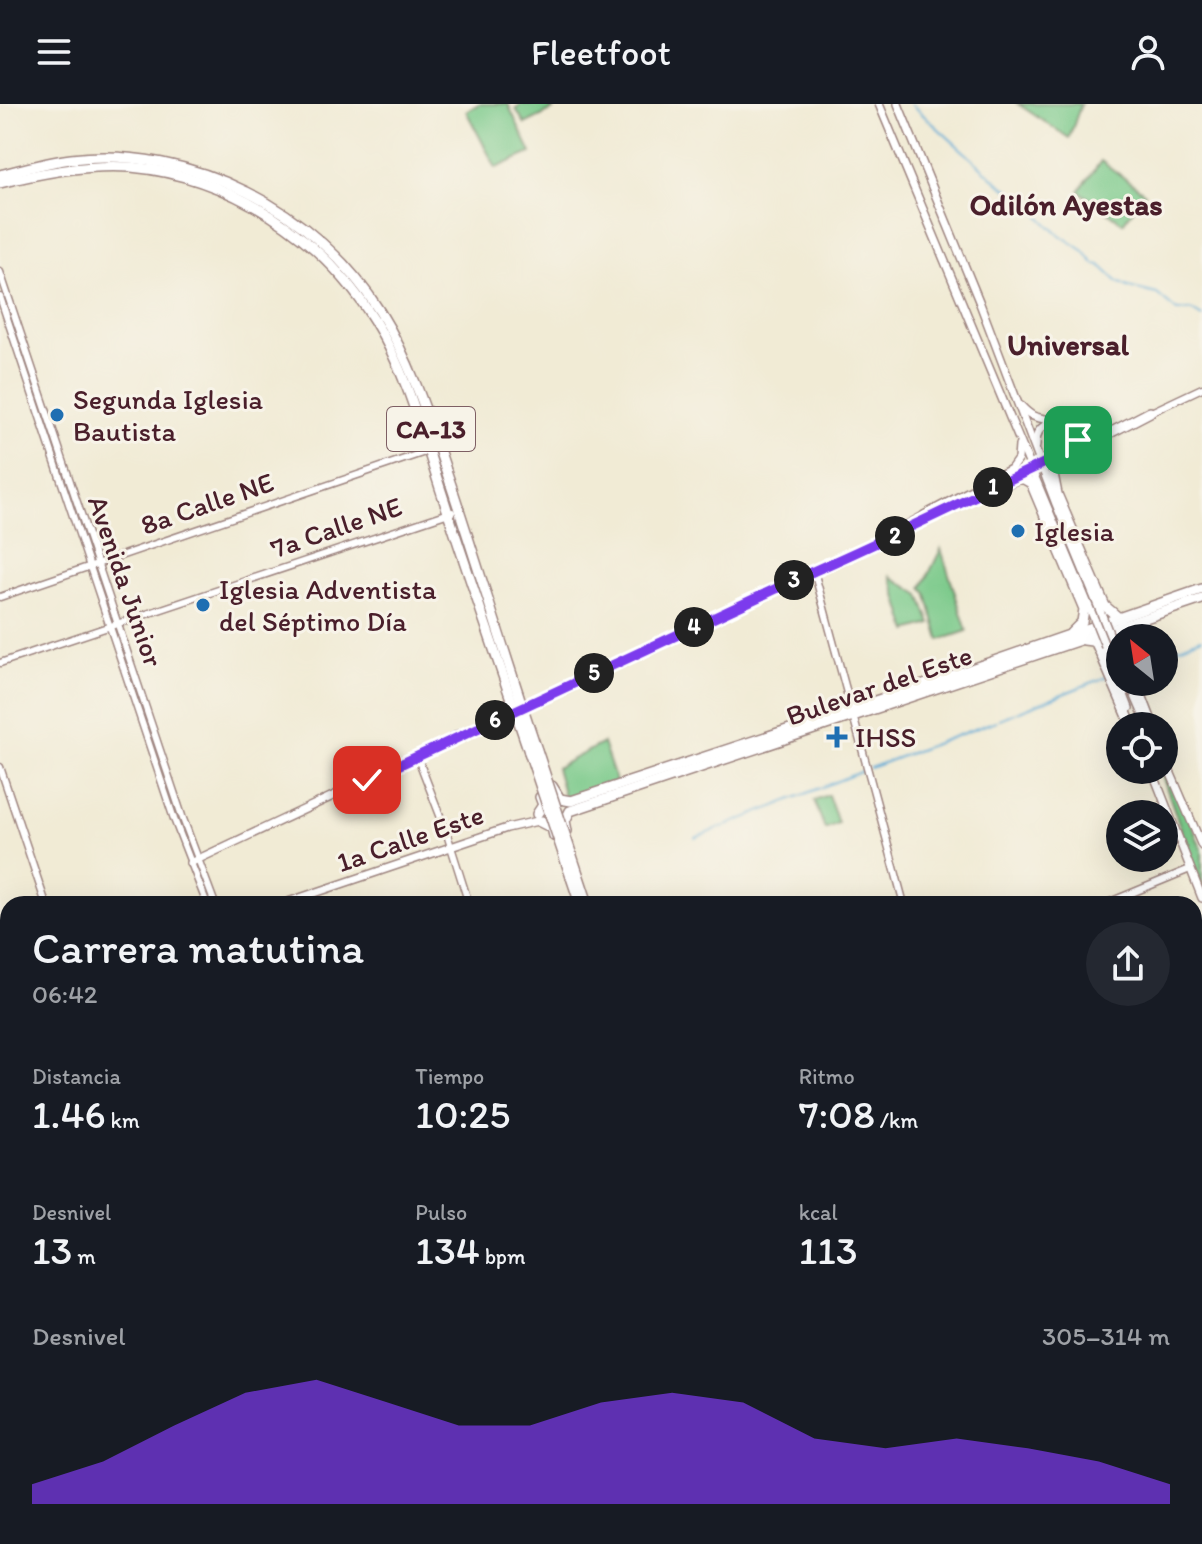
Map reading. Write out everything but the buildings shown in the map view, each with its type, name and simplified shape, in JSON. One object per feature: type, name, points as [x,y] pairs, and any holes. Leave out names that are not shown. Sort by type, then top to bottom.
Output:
[{"type":"highway","points":[[73,168],[76,162],[100,158]]},
{"type":"highway","name":"CA-13","points":[[0,175],[72,159],[100,158],[168,165],[219,180],[265,202],[322,243],[361,286],[393,337],[418,388],[517,690],[524,726]]},
{"type":"highway","name":"CA-13","points":[[0,183],[73,168],[140,168],[207,185],[268,214],[334,267],[377,323],[397,364],[511,700],[524,726]]},
{"type":"highway","points":[[1120,619],[1105,606],[1057,494],[1052,471],[1057,462],[1150,412]]},
{"type":"highway","points":[[961,501],[1021,479],[1031,483],[1084,609],[1081,624],[1067,636]]},
{"type":"highway","points":[[1046,479],[1057,494]]},
{"type":"highway","name":"Bulevar del Este","points":[[851,714],[1202,589]]},
{"type":"highway","name":"Bulevar del Este","points":[[571,806],[1202,599]]},
{"type":"highway","points":[[1084,640],[1092,641],[1098,647],[1128,712]]},
{"type":"highway","points":[[575,896],[552,828],[538,818],[543,805],[522,744],[527,709],[533,703],[594,673]]},
{"type":"highway","points":[[517,690],[526,702],[533,703]]},
{"type":"highway","points":[[506,716],[511,710],[511,700]]},
{"type":"highway","points":[[449,742],[506,716],[512,716],[536,739],[560,799],[571,806],[565,824],[588,896]]},
{"type":"highway","points":[[524,726],[587,896]]},
{"type":"highway","points":[[533,751],[576,896]]},
{"type":"highway","points":[[537,786],[547,786],[550,779]]},
{"type":"highway","points":[[557,846],[565,840],[571,842]]},
{"type":"main road","points":[[879,104],[1041,501],[1099,619]]},
{"type":"main road","points":[[898,104],[979,301],[1106,637]]},
{"type":"main road","name":"Avenida Junior","points":[[0,272],[110,627],[194,861],[211,896]]},
{"type":"main road","name":"Avenida Junior","points":[[0,297],[93,565],[118,624],[205,896]]},
{"type":"main road","points":[[962,307],[968,313],[975,314],[979,301]]},
{"type":"main road","points":[[194,861],[888,539],[961,501],[1202,388]]},
{"type":"main road","points":[[1016,401],[1033,417],[1058,423],[1071,436],[1089,442]]},
{"type":"main road","points":[[1036,453],[1038,431],[1044,426],[1054,425],[1061,430],[1064,439],[1049,461]]},
{"type":"main road","points":[[1071,436],[1072,450]]},
{"type":"main road","points":[[863,550],[886,534],[1011,469],[1019,456],[1018,440]]},
{"type":"main road","name":"8a Calle NE","points":[[0,597],[428,451]]},
{"type":"main road","points":[[924,515],[1022,473]]},
{"type":"main road","name":"7a Calle NE","points":[[0,663],[459,509]]},
{"type":"main road","points":[[814,571],[902,896]]},
{"type":"main road","points":[[417,756],[466,896]]},
{"type":"main road","points":[[0,767],[43,896]]},
{"type":"main road","points":[[1157,784],[1201,896]]},
{"type":"main road","points":[[1176,784],[1202,846]]},
{"type":"main road","name":"1a Calle Este","points":[[306,896],[571,806]]},
{"type":"main road","points":[[1124,896],[1190,869]]},
{"type":"green space","points":[[479,104],[508,104],[531,153],[496,168],[466,111]]},
{"type":"green space","points":[[521,104],[550,104],[553,110],[525,124],[516,109]]},
{"type":"green space","points":[[1018,104],[1081,104],[1069,138]]},
{"type":"green space","points":[[1101,161],[1145,193],[1123,223],[1079,191]]},
{"type":"green space","points":[[941,549],[967,631],[940,640],[926,592],[922,588]]},
{"type":"green space","points":[[891,576],[920,595],[931,624],[908,631]]},
{"type":"green space","points":[[603,743],[616,782],[565,800],[556,768]]},
{"type":"green space","points":[[1165,784],[1174,784],[1202,851],[1202,888],[1178,821],[1178,800],[1171,800]]},
{"type":"green space","points":[[828,795],[838,823],[825,829],[814,800]]},
{"type":"waterway","points":[[911,104],[1057,233],[1084,251],[1094,264],[1100,265],[1118,282],[1157,294],[1177,311],[1191,310],[1202,317]]},
{"type":"waterway","points":[[1178,647],[1202,638]]},
{"type":"waterway","points":[[999,719],[1106,677]]},
{"type":"waterway","points":[[870,768],[996,721]]},
{"type":"waterway","points":[[695,838],[865,770]]},
{"type":"place","name":"Segunda Iglesia Bautista","points":[[57,415]]},
{"type":"place","name":"Iglesia","points":[[1018,531]]},
{"type":"place","name":"Iglesia Adventista del Séptimo Día","points":[[203,605]]},
{"type":"place","name":"IHSS","points":[[837,737]]},
{"type":"district","name":"Odilón Ayestas","points":[[1066,204]]},
{"type":"district","name":"Universal","points":[[1068,344]]},
{"type":"route","points":[[367,780],[814,571],[875,546],[942,510],[1072,450],[1071,436],[1078,440]]}]
